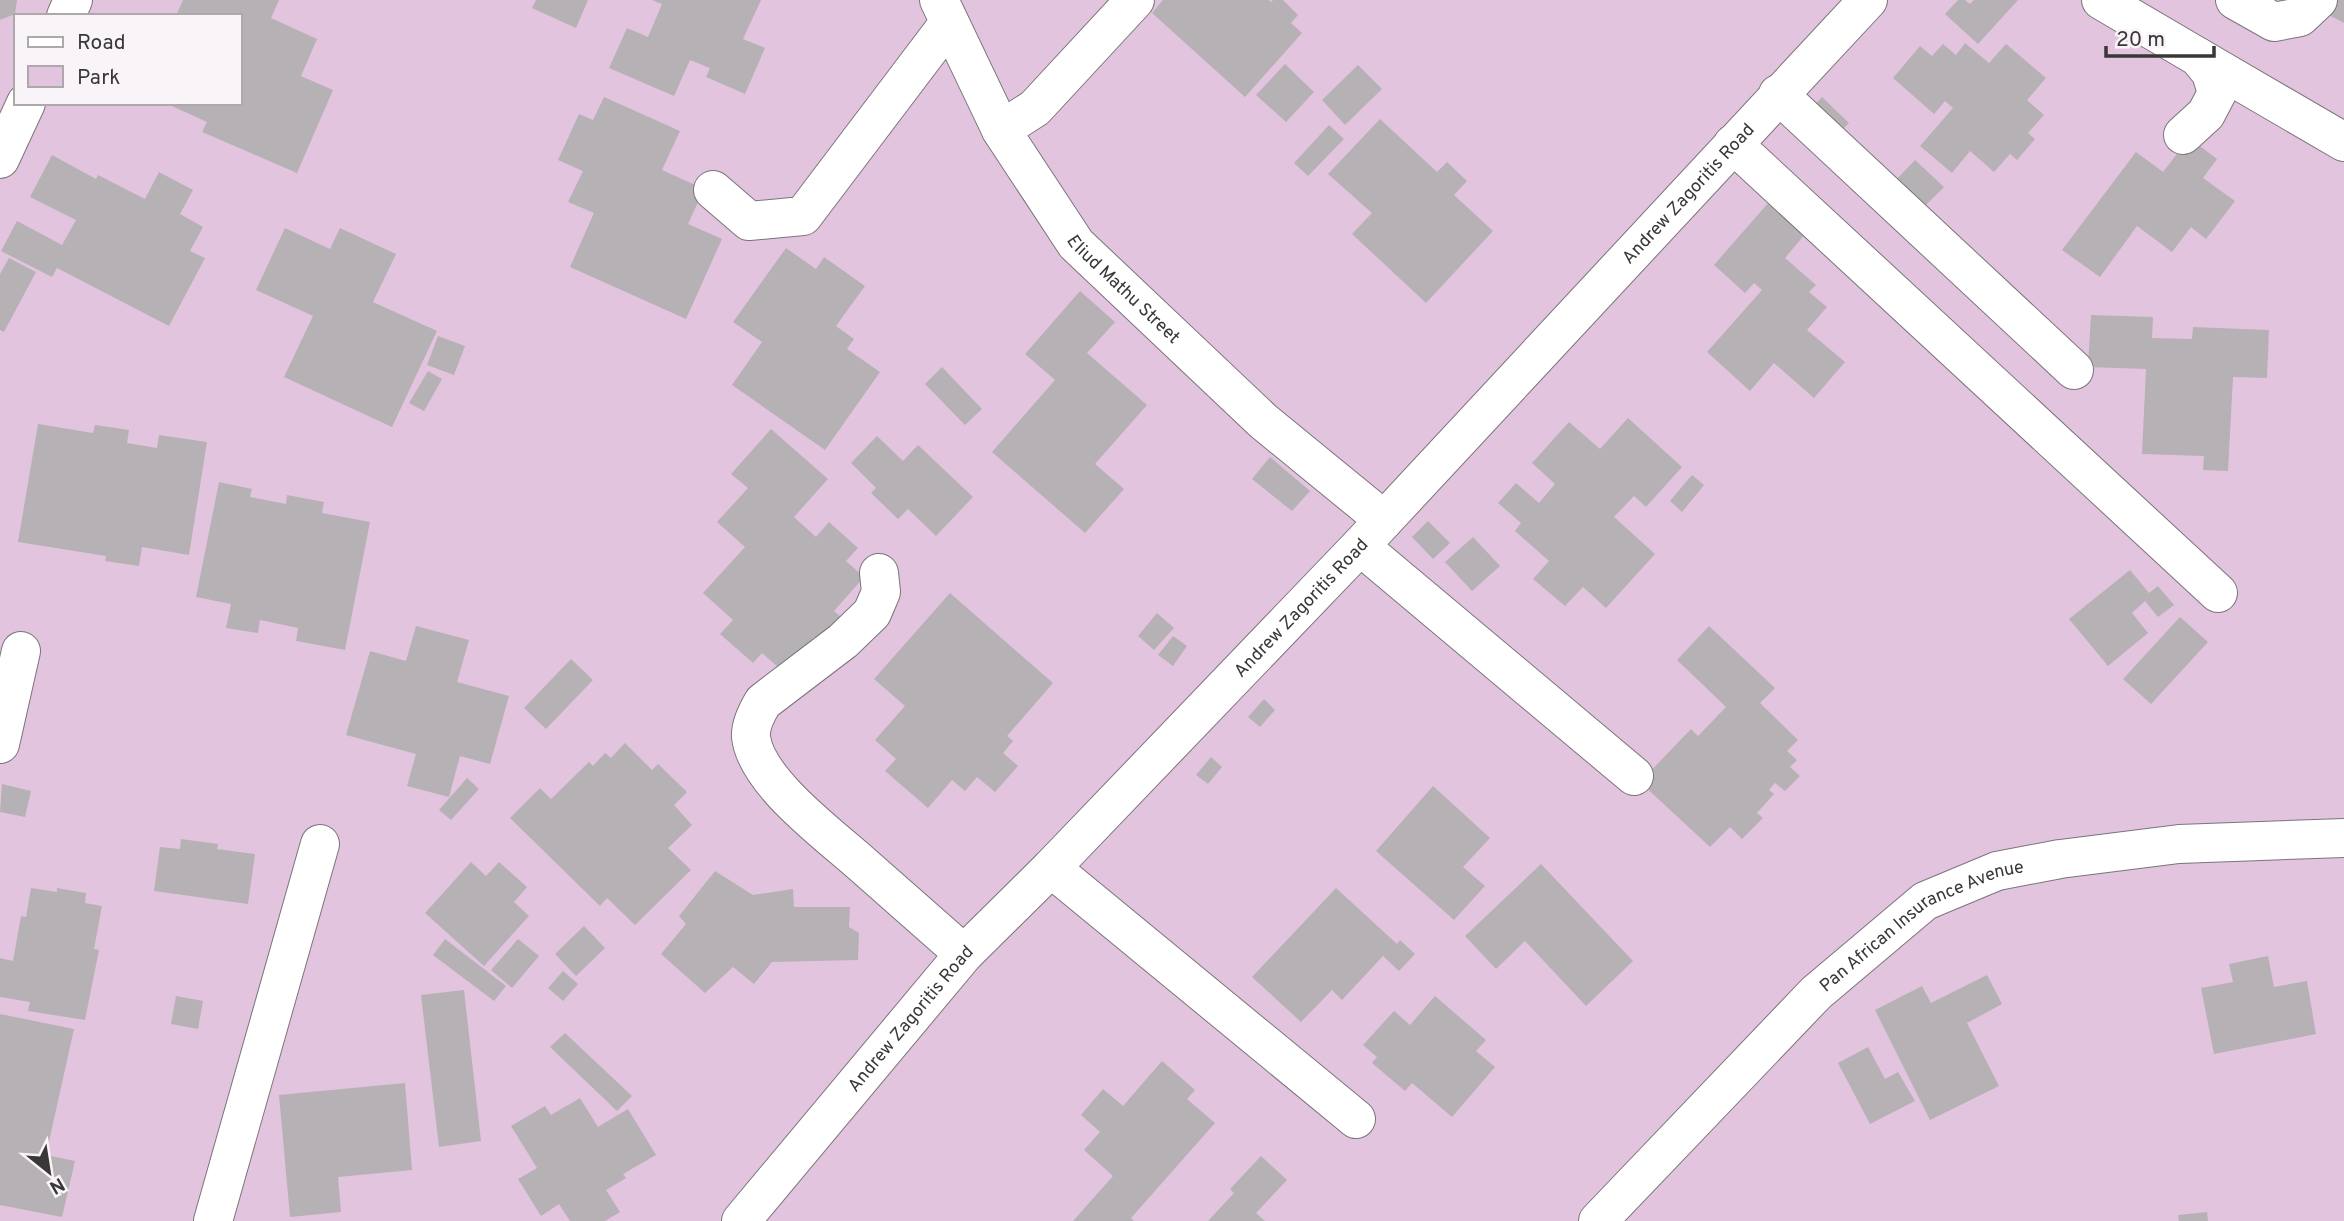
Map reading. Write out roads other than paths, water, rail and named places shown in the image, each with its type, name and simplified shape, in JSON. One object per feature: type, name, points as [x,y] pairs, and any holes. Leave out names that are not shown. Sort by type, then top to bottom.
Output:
[{"type":"street","points":[[1001,130],[1035,108],[1135,0]]},
{"type":"street","name":"Andrew Zagoritis Road","points":[[741,1221],[964,954],[1051,868],[1372,533],[1868,0]]},
{"type":"street","points":[[2101,0],[2344,142]]},
{"type":"street","points":[[2235,0],[2274,22],[2300,18],[2318,0]]},
{"type":"street","points":[[713,190],[749,221],[803,216],[944,11]]},
{"type":"street","name":"Eliud Mathu Street","points":[[944,11],[1001,130],[1076,244],[1264,421],[1372,533],[1634,776]]},
{"type":"street","points":[[2183,135],[2206,114],[2217,93],[2211,73],[2198,57]]},
{"type":"street","points":[[1778,94],[2074,370]]},
{"type":"street","points":[[0,159],[25,105]]},
{"type":"street","points":[[1733,144],[2218,593]]},
{"type":"street","points":[[879,573],[881,592],[873,613],[844,641],[763,702],[756,713],[751,736],[762,767],[794,803],[821,830],[964,954]]},
{"type":"street","points":[[0,744],[21,651]]},
{"type":"street","name":"Pan African Insurance Avenue","points":[[1598,1221],[1816,993],[1924,901],[1997,871],[2060,859],[2179,844],[2344,838]]},
{"type":"street","points":[[213,1221],[320,844]]},
{"type":"street","points":[[1051,868],[1356,1119]]}]
